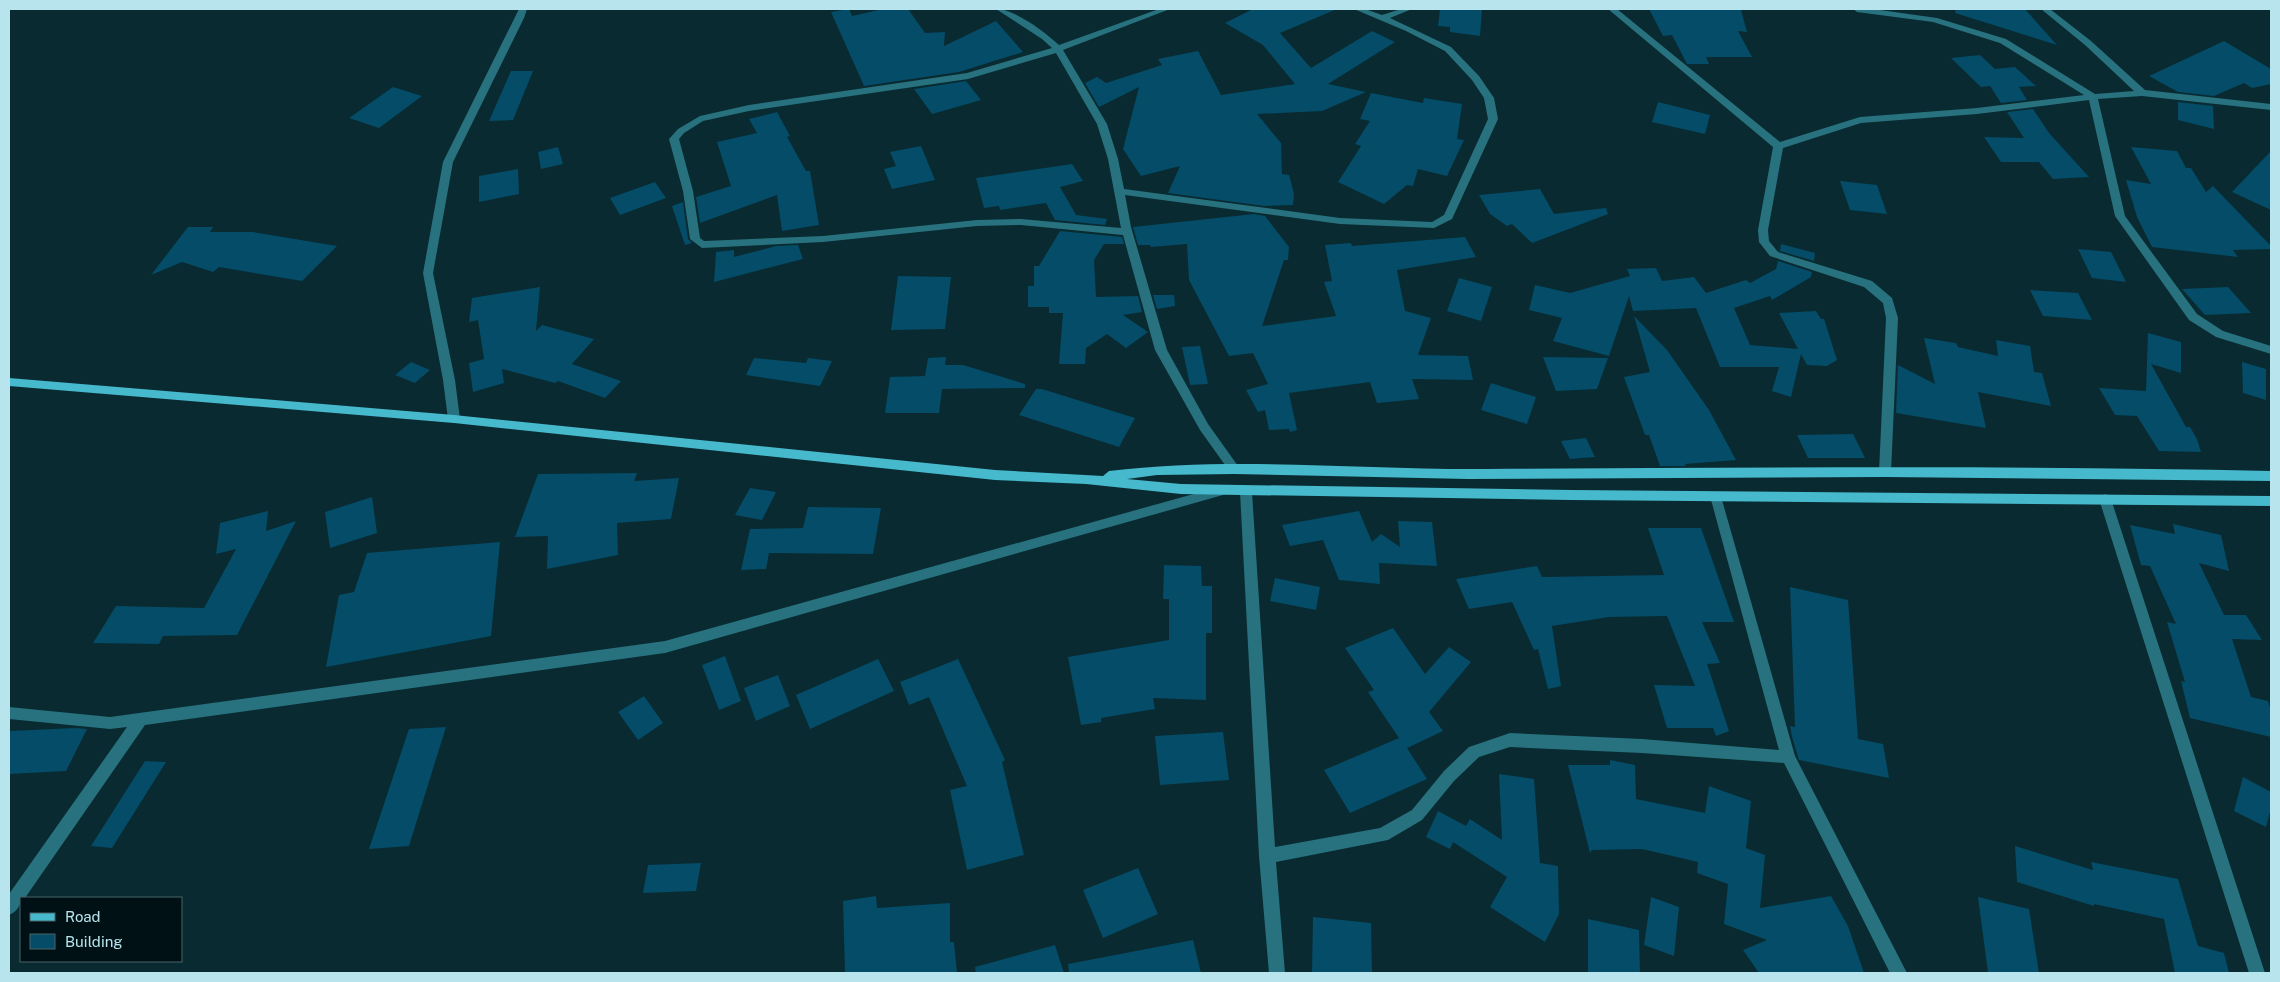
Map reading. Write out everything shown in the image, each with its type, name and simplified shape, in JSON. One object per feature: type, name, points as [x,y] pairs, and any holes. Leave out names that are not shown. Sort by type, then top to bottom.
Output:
[{"type":"main road","points":[[9,382],[454,418],[995,475],[1086,479],[1181,490],[2271,501]]},
{"type":"main road","points":[[1086,479],[1157,470],[1234,469],[1468,474],[1884,472],[2271,476]]},
{"type":"street","points":[[454,418],[450,380],[428,274],[448,162],[523,9]]},
{"type":"street","points":[[1000,9],[1045,37],[1058,49],[1102,124],[1113,159],[1118,192],[1128,232],[1161,350],[1204,427],[1234,469]]},
{"type":"street","points":[[1128,232],[1012,222],[977,223],[823,239],[702,244],[695,239],[688,191],[674,139],[700,119],[759,106],[960,77],[1058,49],[1166,9]]},
{"type":"street","points":[[1118,192],[1340,221],[1427,226],[1434,225],[1448,217],[1493,119],[1488,98],[1476,78],[1448,49],[1383,18],[1358,9]]},
{"type":"street","points":[[1383,18],[1408,9]]},
{"type":"street","points":[[1612,9],[1778,146]]},
{"type":"street","points":[[1857,9],[1934,20],[2003,41],[2093,97],[2120,216],[2193,317],[2203,327],[2224,337],[2271,350]]},
{"type":"street","points":[[2044,9],[2088,42],[2142,93]]},
{"type":"street","points":[[1778,146],[1860,120],[1977,111],[2142,93],[2256,104],[2271,108]]},
{"type":"street","points":[[1778,146],[1763,230],[1764,242],[1774,254],[1868,284],[1888,301],[1892,318],[1884,472]]},
{"type":"street","points":[[9,713],[110,723],[665,647],[1226,490]]},
{"type":"street","points":[[1246,492],[1267,856],[1277,973]]},
{"type":"street","points":[[1716,496],[1788,757],[1899,973]]},
{"type":"street","points":[[2105,499],[2257,973]]},
{"type":"street","points":[[9,907],[141,719]]},
{"type":"street","points":[[1267,856],[1383,836],[1417,816],[1449,776],[1474,752],[1510,740],[1642,746],[1788,757]]},
{"type":"building","points":[[849,9],[852,16],[883,9],[908,9],[925,33],[945,32],[944,46],[996,21],[1023,52],[959,72],[864,86],[831,12]]},
{"type":"building","points":[[1253,9],[1337,9],[1280,33],[1311,68],[1372,31],[1395,42],[1328,84],[1366,92],[1322,111],[1257,114],[1281,143],[1282,174],[1289,175],[1294,194],[1293,205],[1264,206],[1168,193],[1180,166],[1141,176],[1123,149],[1139,87],[1099,107],[1085,83],[1097,77],[1106,83],[1162,65],[1158,59],[1198,51],[1221,95],[1295,84],[1263,45],[1225,23]]},
{"type":"building","points":[[1440,9],[1482,9],[1480,36],[1450,32],[1450,27],[1438,26]]},
{"type":"building","points":[[1649,9],[1741,10],[1747,32],[1738,31],[1752,57],[1706,57],[1709,64],[1687,64],[1672,35],[1663,36]]},
{"type":"building","points":[[1956,9],[2025,9],[2057,45],[1955,13]]},
{"type":"building","points":[[2224,41],[2271,69],[2271,84],[2252,88],[2244,83],[2214,96],[2178,92],[2149,76]]},
{"type":"building","points":[[1980,55],[1995,69],[2015,67],[2036,86],[2019,87],[2027,100],[2001,103],[1990,86],[1981,87],[1951,58]]},
{"type":"building","points":[[511,71],[533,71],[513,120],[489,121]]},
{"type":"building","points":[[966,81],[981,100],[932,114],[914,89]]},
{"type":"building","points":[[393,87],[422,96],[379,128],[349,118]]},
{"type":"building","points":[[1371,93],[1423,103],[1424,98],[1462,104],[1457,139],[1464,140],[1447,176],[1418,169],[1413,186],[1407,185],[1384,204],[1338,182],[1361,146],[1355,144],[1370,121],[1360,119]]},
{"type":"building","points":[[1658,102],[1710,115],[1705,134],[1652,122]]},
{"type":"building","points":[[2178,102],[2213,106],[2214,129],[2178,120]]},
{"type":"building","points":[[2033,109],[2049,133],[2089,177],[2053,179],[2039,162],[2001,162],[1984,137],[2024,138],[2007,112]]},
{"type":"building","points":[[777,112],[790,136],[787,137],[806,171],[810,171],[819,225],[782,231],[777,195],[700,223],[696,197],[731,186],[717,142],[757,133],[749,119]]},
{"type":"building","points":[[921,146],[935,180],[892,189],[884,169],[896,166],[890,152]]},
{"type":"building","points":[[558,147],[563,164],[541,169],[538,152]]},
{"type":"building","points":[[2131,147],[2177,151],[2186,168],[2191,168],[2206,192],[2213,186],[2271,246],[2271,249],[2233,250],[2238,257],[2152,247],[2137,217],[2126,180],[2151,184]]},
{"type":"building","points":[[2271,151],[2271,210],[2232,192]]},
{"type":"building","points":[[1072,164],[1083,181],[1060,187],[1076,215],[1107,219],[1105,225],[1055,220],[1046,203],[1000,210],[999,206],[984,208],[976,178]]},
{"type":"building","points":[[518,169],[519,194],[479,202],[479,176]]},
{"type":"building","points":[[1840,181],[1877,185],[1887,214],[1850,210]]},
{"type":"building","points":[[655,182],[666,198],[620,215],[610,198]]},
{"type":"building","points":[[1540,189],[1554,214],[1606,208],[1608,214],[1532,243],[1512,224],[1507,226],[1490,214],[1479,195]]},
{"type":"building","points":[[683,202],[688,239],[692,243],[685,245],[672,206]]},
{"type":"building","points":[[1254,214],[1265,216],[1289,247],[1288,260],[1284,260],[1262,326],[1336,316],[1324,282],[1332,281],[1325,245],[1351,243],[1352,246],[1465,237],[1476,257],[1397,270],[1405,311],[1431,318],[1418,355],[1468,356],[1473,380],[1412,379],[1419,399],[1377,403],[1370,382],[1289,393],[1297,430],[1290,432],[1289,429],[1269,430],[1265,410],[1258,412],[1246,390],[1268,384],[1253,353],[1229,356],[1189,280],[1187,244],[1151,247],[1150,245],[1138,245],[1133,227]]},
{"type":"building","points":[[188,227],[213,227],[210,232],[253,232],[337,246],[302,281],[219,267],[213,272],[182,262],[151,275]]},
{"type":"building","points":[[1060,231],[1122,237],[1124,244],[1104,244],[1094,260],[1096,297],[1138,296],[1142,312],[1123,315],[1148,332],[1126,348],[1107,334],[1086,348],[1085,364],[1059,364],[1063,313],[1049,313],[1049,307],[1028,307],[1028,286],[1034,286],[1034,266],[1039,266]]},
{"type":"building","points":[[1781,244],[1815,253],[1814,261],[1780,251]]},
{"type":"building","points":[[798,245],[803,259],[714,282],[716,252],[734,250],[734,257],[776,246]]},
{"type":"building","points":[[2078,249],[2111,252],[2126,282],[2092,278]]},
{"type":"building","points":[[1778,261],[1812,272],[1811,277],[1772,300],[1770,296],[1734,308],[1750,345],[1798,349],[1779,313],[1816,311],[1821,319],[1824,319],[1837,360],[1827,366],[1807,365],[1801,354],[1791,397],[1772,391],[1779,367],[1720,367],[1696,308],[1633,311],[1629,296],[1609,356],[1553,341],[1562,318],[1529,310],[1535,285],[1570,293],[1630,276],[1627,269],[1656,268],[1662,281],[1694,277],[1706,293],[1746,280],[1750,283],[1776,269]]},
{"type":"building","points":[[898,276],[951,277],[945,329],[891,330]]},
{"type":"building","points":[[1459,278],[1492,287],[1481,321],[1447,311]]},
{"type":"building","points":[[540,287],[536,331],[542,325],[594,339],[572,364],[621,381],[605,398],[558,381],[555,383],[502,369],[504,383],[473,392],[469,363],[484,359],[478,320],[469,322],[472,298]]},
{"type":"building","points":[[2228,287],[2251,313],[2205,315],[2182,289]]},
{"type":"building","points":[[2030,290],[2078,293],[2092,320],[2043,316]]},
{"type":"building","points":[[1153,295],[1174,295],[1175,306],[1157,309]]},
{"type":"building","points":[[1634,316],[1667,350],[1709,410],[1736,460],[1685,464],[1686,466],[1660,466],[1649,435],[1645,435],[1624,377],[1650,372]]},
{"type":"building","points":[[2148,333],[2181,342],[2181,373],[2151,364],[2186,427],[2190,427],[2197,439],[2201,452],[2159,451],[2137,416],[2115,415],[2099,388],[2146,391]]},
{"type":"building","points":[[1924,338],[1956,343],[1958,347],[1998,356],[1996,340],[2030,346],[2034,372],[2042,373],[2051,406],[1978,392],[1986,428],[1896,413],[1898,365],[1935,384]]},
{"type":"building","points":[[1200,346],[1208,384],[1190,385],[1182,347]]},
{"type":"building","points":[[946,357],[945,365],[963,365],[1025,384],[1025,388],[942,389],[939,413],[885,413],[890,377],[925,376],[928,358]]},
{"type":"building","points":[[1543,357],[1608,358],[1597,389],[1556,391]]},
{"type":"building","points":[[754,358],[806,363],[808,358],[832,361],[820,386],[746,375]]},
{"type":"building","points":[[411,362],[430,370],[415,383],[395,375]]},
{"type":"building","points":[[2242,362],[2266,369],[2266,400],[2243,393]]},
{"type":"building","points":[[1491,383],[1536,397],[1527,424],[1481,410]]},
{"type":"building","points":[[1036,389],[1042,389],[1135,418],[1119,447],[1019,415]]},
{"type":"building","points":[[1853,434],[1865,458],[1808,458],[1797,435]]},
{"type":"building","points":[[1586,438],[1595,457],[1570,459],[1561,441]]},
{"type":"building","points":[[637,473],[634,481],[679,478],[671,519],[617,523],[618,555],[547,569],[548,536],[515,537],[538,474]]},
{"type":"building","points":[[750,488],[776,492],[762,520],[735,515]]},
{"type":"building","points":[[372,497],[377,533],[330,548],[325,512]]},
{"type":"building","points":[[808,507],[881,508],[873,554],[769,553],[766,569],[741,570],[750,529],[803,528]]},
{"type":"building","points":[[268,511],[266,531],[296,521],[237,635],[163,636],[159,644],[93,643],[116,606],[204,608],[236,549],[216,554],[220,523]]},
{"type":"building","points":[[1359,511],[1372,542],[1381,534],[1400,547],[1398,521],[1432,522],[1437,566],[1379,563],[1380,584],[1339,580],[1323,540],[1290,546],[1282,525]]},
{"type":"building","points":[[2173,524],[2221,535],[2229,571],[2199,563],[2224,615],[2246,615],[2262,640],[2232,639],[2251,697],[2268,701],[2271,711],[2271,737],[2190,718],[2181,681],[2185,682],[2167,622],[2176,624],[2150,566],[2141,565],[2130,525],[2175,534]]},
{"type":"building","points":[[1648,528],[1701,528],[1734,622],[1702,622],[1720,663],[1707,664],[1729,731],[1716,736],[1713,728],[1667,728],[1654,685],[1695,686],[1667,616],[1609,617],[1552,626],[1561,686],[1548,689],[1538,649],[1534,650],[1512,602],[1469,609],[1456,579],[1537,566],[1542,577],[1664,575]]},
{"type":"building","points":[[500,542],[491,636],[326,667],[339,595],[354,592],[367,553]]},
{"type":"building","points":[[1164,565],[1201,566],[1202,586],[1212,586],[1212,633],[1206,633],[1206,700],[1153,698],[1155,709],[1101,718],[1101,722],[1081,725],[1068,657],[1169,640],[1169,599],[1163,599]]},
{"type":"building","points":[[1275,578],[1320,587],[1316,610],[1270,601]]},
{"type":"building","points":[[1790,587],[1848,600],[1858,739],[1883,744],[1889,778],[1799,760],[1790,726],[1795,727]]},
{"type":"building","points":[[1393,628],[1425,674],[1449,647],[1471,662],[1429,712],[1443,731],[1407,748],[1427,779],[1350,813],[1324,770],[1399,738],[1368,692],[1374,690],[1345,648]]},
{"type":"building","points":[[725,656],[741,701],[719,710],[702,665]]},
{"type":"building","points":[[878,659],[894,691],[810,729],[796,695]]},
{"type":"building","points":[[958,659],[1005,760],[1002,762],[1024,855],[967,870],[950,790],[967,786],[929,697],[909,705],[900,682]]},
{"type":"building","points":[[778,675],[790,706],[756,721],[744,688]]},
{"type":"building","points":[[644,696],[663,723],[638,740],[618,712]]},
{"type":"building","points":[[446,727],[409,846],[369,849],[409,729]]},
{"type":"building","points":[[87,729],[66,771],[9,774],[9,731]]},
{"type":"building","points":[[1223,732],[1229,780],[1160,785],[1155,736]]},
{"type":"building","points":[[1610,760],[1635,765],[1636,799],[1705,813],[1709,786],[1751,801],[1746,848],[1765,855],[1760,908],[1831,896],[1848,926],[1864,973],[1759,973],[1743,950],[1767,940],[1724,924],[1728,884],[1697,873],[1698,862],[1642,849],[1592,850],[1590,853],[1568,765],[1610,765]]},
{"type":"building","points":[[145,761],[166,762],[112,848],[91,846]]},
{"type":"building","points":[[1499,774],[1534,779],[1540,863],[1558,866],[1559,914],[1545,942],[1490,907],[1507,877],[1453,842],[1450,849],[1426,837],[1438,811],[1466,826],[1470,819],[1502,840]]},
{"type":"building","points":[[2243,777],[2271,792],[2271,808],[2266,827],[2234,811]]},
{"type":"building","points":[[2015,846],[2093,870],[2091,862],[2178,879],[2198,946],[2224,953],[2229,973],[2175,973],[2164,919],[2094,904],[2094,906],[2017,882]]},
{"type":"building","points":[[701,863],[696,891],[643,893],[648,865]]},
{"type":"building","points":[[1138,868],[1158,914],[1103,938],[1083,890]]},
{"type":"building","points":[[876,896],[877,908],[950,903],[950,942],[954,942],[957,973],[845,973],[843,901]]},
{"type":"building","points":[[1651,897],[1679,907],[1674,956],[1644,945]]},
{"type":"building","points":[[1978,897],[2029,909],[2039,973],[1988,973]]},
{"type":"building","points":[[1313,917],[1371,923],[1372,973],[1312,973]]},
{"type":"building","points":[[1588,919],[1639,930],[1640,973],[1588,973]]},
{"type":"building","points":[[1193,940],[1201,973],[1069,973],[1068,964]]},
{"type":"building","points":[[1055,945],[1064,973],[976,973],[975,967]]}]
